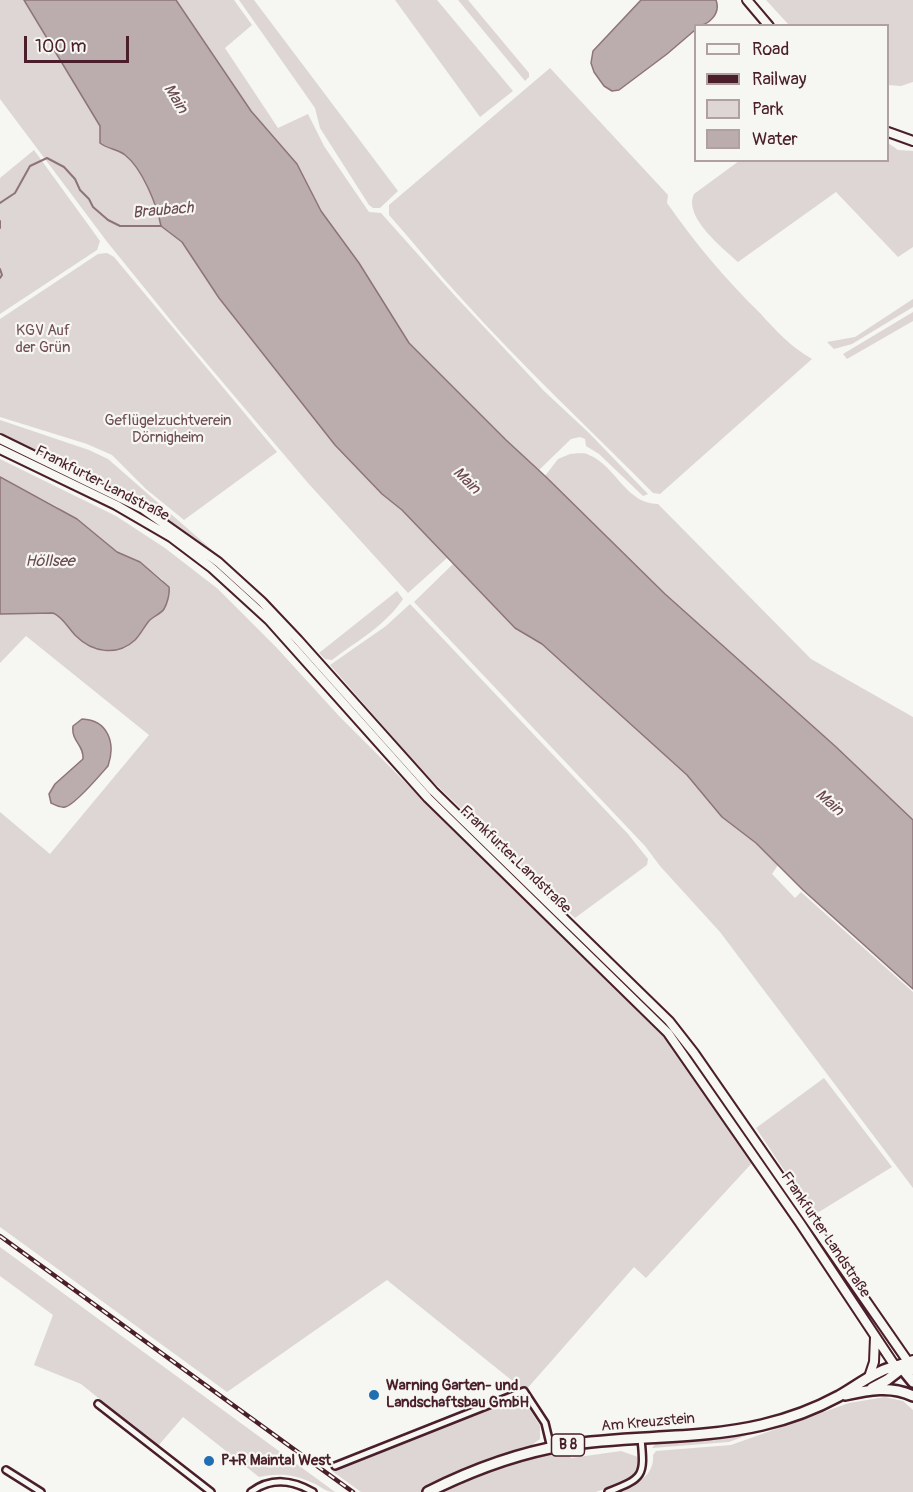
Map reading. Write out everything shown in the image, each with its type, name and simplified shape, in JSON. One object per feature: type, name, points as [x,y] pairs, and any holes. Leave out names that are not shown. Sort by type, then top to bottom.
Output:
[{"type":"main road","points":[[747,0],[767,24]]},
{"type":"main road","points":[[889,132],[913,141]]},
{"type":"main road","name":"Frankfurter Landstraße","points":[[0,440],[143,509],[218,562],[262,602],[433,791],[669,1021],[694,1053],[906,1366],[913,1394]]},
{"type":"main road","name":"Frankfurter Landstraße","points":[[0,449],[150,524],[212,568],[256,607],[428,798],[668,1033],[793,1213],[874,1336],[906,1366]]},
{"type":"main road","points":[[869,1377],[874,1362],[874,1336]]},
{"type":"main road","points":[[867,1390],[906,1366],[913,1382]]},
{"type":"main road","name":"B 8","points":[[869,1377],[906,1366]]},
{"type":"main road","name":"Am Kreuzstein","points":[[429,1492],[474,1470],[551,1448],[760,1426],[792,1417],[837,1397],[869,1377]]},
{"type":"main road","name":"Am Kreuzstein","points":[[837,1397],[867,1390],[892,1389],[913,1394]]},
{"type":"street","points":[[334,1466],[524,1391],[545,1423],[551,1448]]},
{"type":"street","points":[[98,1404],[211,1492]]},
{"type":"street","points":[[608,1492],[626,1485],[639,1476],[644,1463],[641,1439]]},
{"type":"street","points":[[6,1470],[41,1492]]},
{"type":"street","points":[[251,1492],[266,1483],[285,1482],[300,1485],[313,1492]]},
{"type":"green space","points":[[0,0],[24,0],[100,126],[100,143],[125,155],[143,178],[161,226],[182,242],[219,298],[335,445],[382,494],[402,510],[447,558],[408,593],[308,483],[181,333],[108,243],[0,99]]},
{"type":"green space","points":[[176,0],[234,0],[252,25],[225,48],[278,128],[308,114],[324,146],[369,212],[381,213],[544,391],[589,433],[648,494],[643,496],[599,454],[586,446],[585,439],[580,437],[571,439],[539,470],[409,343],[359,263],[321,211],[297,164],[251,111]]},
{"type":"green space","points":[[239,0],[254,0],[398,191],[380,208],[373,208],[369,205],[320,128],[315,108]]},
{"type":"green space","points":[[395,0],[437,0],[513,91],[480,117]]},
{"type":"green space","points":[[458,0],[468,0],[529,73],[525,81]]},
{"type":"green space","points":[[766,0],[913,0],[913,82],[901,86],[889,85],[889,24],[788,24]]},
{"type":"green space","points":[[550,68],[668,195],[667,203],[723,274],[784,338],[812,359],[660,494],[653,493],[508,348],[389,215],[389,205]]},
{"type":"green space","points":[[889,144],[898,150],[913,151],[913,247],[898,257],[836,192],[738,262],[699,222],[692,203],[694,194],[738,162],[889,162]]},
{"type":"green space","points":[[34,150],[100,241],[97,250],[0,314],[0,178]]},
{"type":"green space","points":[[107,253],[114,257],[277,452],[184,520],[146,489],[112,455],[87,444],[0,417],[0,319],[98,254]]},
{"type":"green space","points":[[913,299],[913,307],[852,344],[834,349],[827,342],[855,337]]},
{"type":"green space","points":[[913,312],[913,321],[847,359],[843,354]]},
{"type":"green space","points":[[0,420],[89,450],[108,459],[267,598],[317,655],[245,582],[108,489],[0,436]]},
{"type":"green space","points":[[570,454],[585,454],[598,460],[638,498],[658,504],[811,659],[913,717],[913,820],[835,746],[665,594],[545,476],[558,459]]},
{"type":"green space","points":[[0,459],[116,516],[165,548],[218,589],[276,647],[339,716],[665,1038],[752,1163],[646,1278],[634,1267],[525,1391],[387,1280],[227,1392],[0,1227],[0,812],[50,854],[149,735],[26,636],[0,663],[0,614],[53,612],[92,647],[103,650],[123,649],[129,646],[152,619],[163,610],[163,580],[140,562],[117,552],[56,506],[0,477]]},
{"type":"green space","points":[[453,564],[515,628],[542,644],[687,775],[722,817],[756,843],[778,865],[772,874],[795,898],[801,892],[913,992],[913,1188],[720,932],[660,866],[645,846],[414,602]]},
{"type":"green space","points":[[397,591],[403,599],[388,617],[370,632],[332,660],[325,659],[319,653]]},
{"type":"green space","points":[[410,604],[628,834],[648,859],[647,865],[575,918],[425,774],[330,665],[386,626]]},
{"type":"green space","points":[[824,1078],[892,1167],[814,1215],[756,1128]]},
{"type":"green space","points":[[0,1247],[335,1492],[292,1476],[259,1477],[183,1417],[158,1446],[81,1384],[34,1365],[53,1315],[0,1276]]},
{"type":"green space","points":[[522,1397],[540,1426],[540,1439],[529,1447],[532,1457],[617,1444],[621,1446],[600,1447],[569,1454],[571,1458],[621,1451],[638,1457],[636,1471],[625,1481],[596,1492],[361,1492],[332,1471]]},
{"type":"green space","points":[[885,1397],[903,1401],[913,1410],[913,1492],[620,1492],[648,1474],[656,1451],[731,1445],[849,1403]]},
{"type":"green space","points":[[761,1430],[729,1442],[652,1448],[657,1442],[726,1437]]},
{"type":"water","name":"Main","points":[[24,0],[176,0],[251,111],[297,164],[321,211],[359,263],[409,343],[665,594],[835,746],[913,820],[913,989],[803,890],[756,843],[722,817],[687,775],[542,644],[515,628],[402,510],[382,494],[335,445],[219,298],[182,242],[161,226],[148,188],[131,161],[122,153],[100,143],[100,126]]},
{"type":"water","points":[[641,0],[716,0],[717,10],[713,18],[705,24],[694,24],[694,31],[619,90],[612,91],[604,86],[594,72],[591,63],[593,51]]},
{"type":"water","name":"Höllsee","points":[[0,477],[77,519],[117,552],[140,562],[169,587],[164,609],[149,621],[135,640],[120,649],[97,649],[82,641],[63,620],[53,613],[0,614]]},
{"type":"water","points":[[82,719],[98,724],[108,734],[111,749],[108,766],[81,796],[65,807],[59,807],[51,803],[49,794],[55,784],[83,759],[82,750],[73,731],[73,726]]},
{"type":"waterway","name":"Braubach","points":[[0,203],[15,193],[30,166],[47,158],[64,167],[75,179],[93,207],[108,220],[120,226],[161,226]]},
{"type":"waterway","name":"Braubach","points":[[0,221],[0,228]]},
{"type":"waterway","name":"Braubach","points":[[0,269],[2,275],[0,278]]},
{"type":"railway","points":[[0,1236],[353,1492]]},
{"type":"place","name":"Warning Garten- und Landschaftsbau GmbH","points":[[374,1395]]},
{"type":"place","name":"P+R Maintal West","points":[[209,1461]]},
{"type":"park label","name":"KGV Auf der Grün","points":[[43,340]]},
{"type":"park label","name":"Geflügelzuchtverein Dörnigheim","points":[[168,430]]}]
